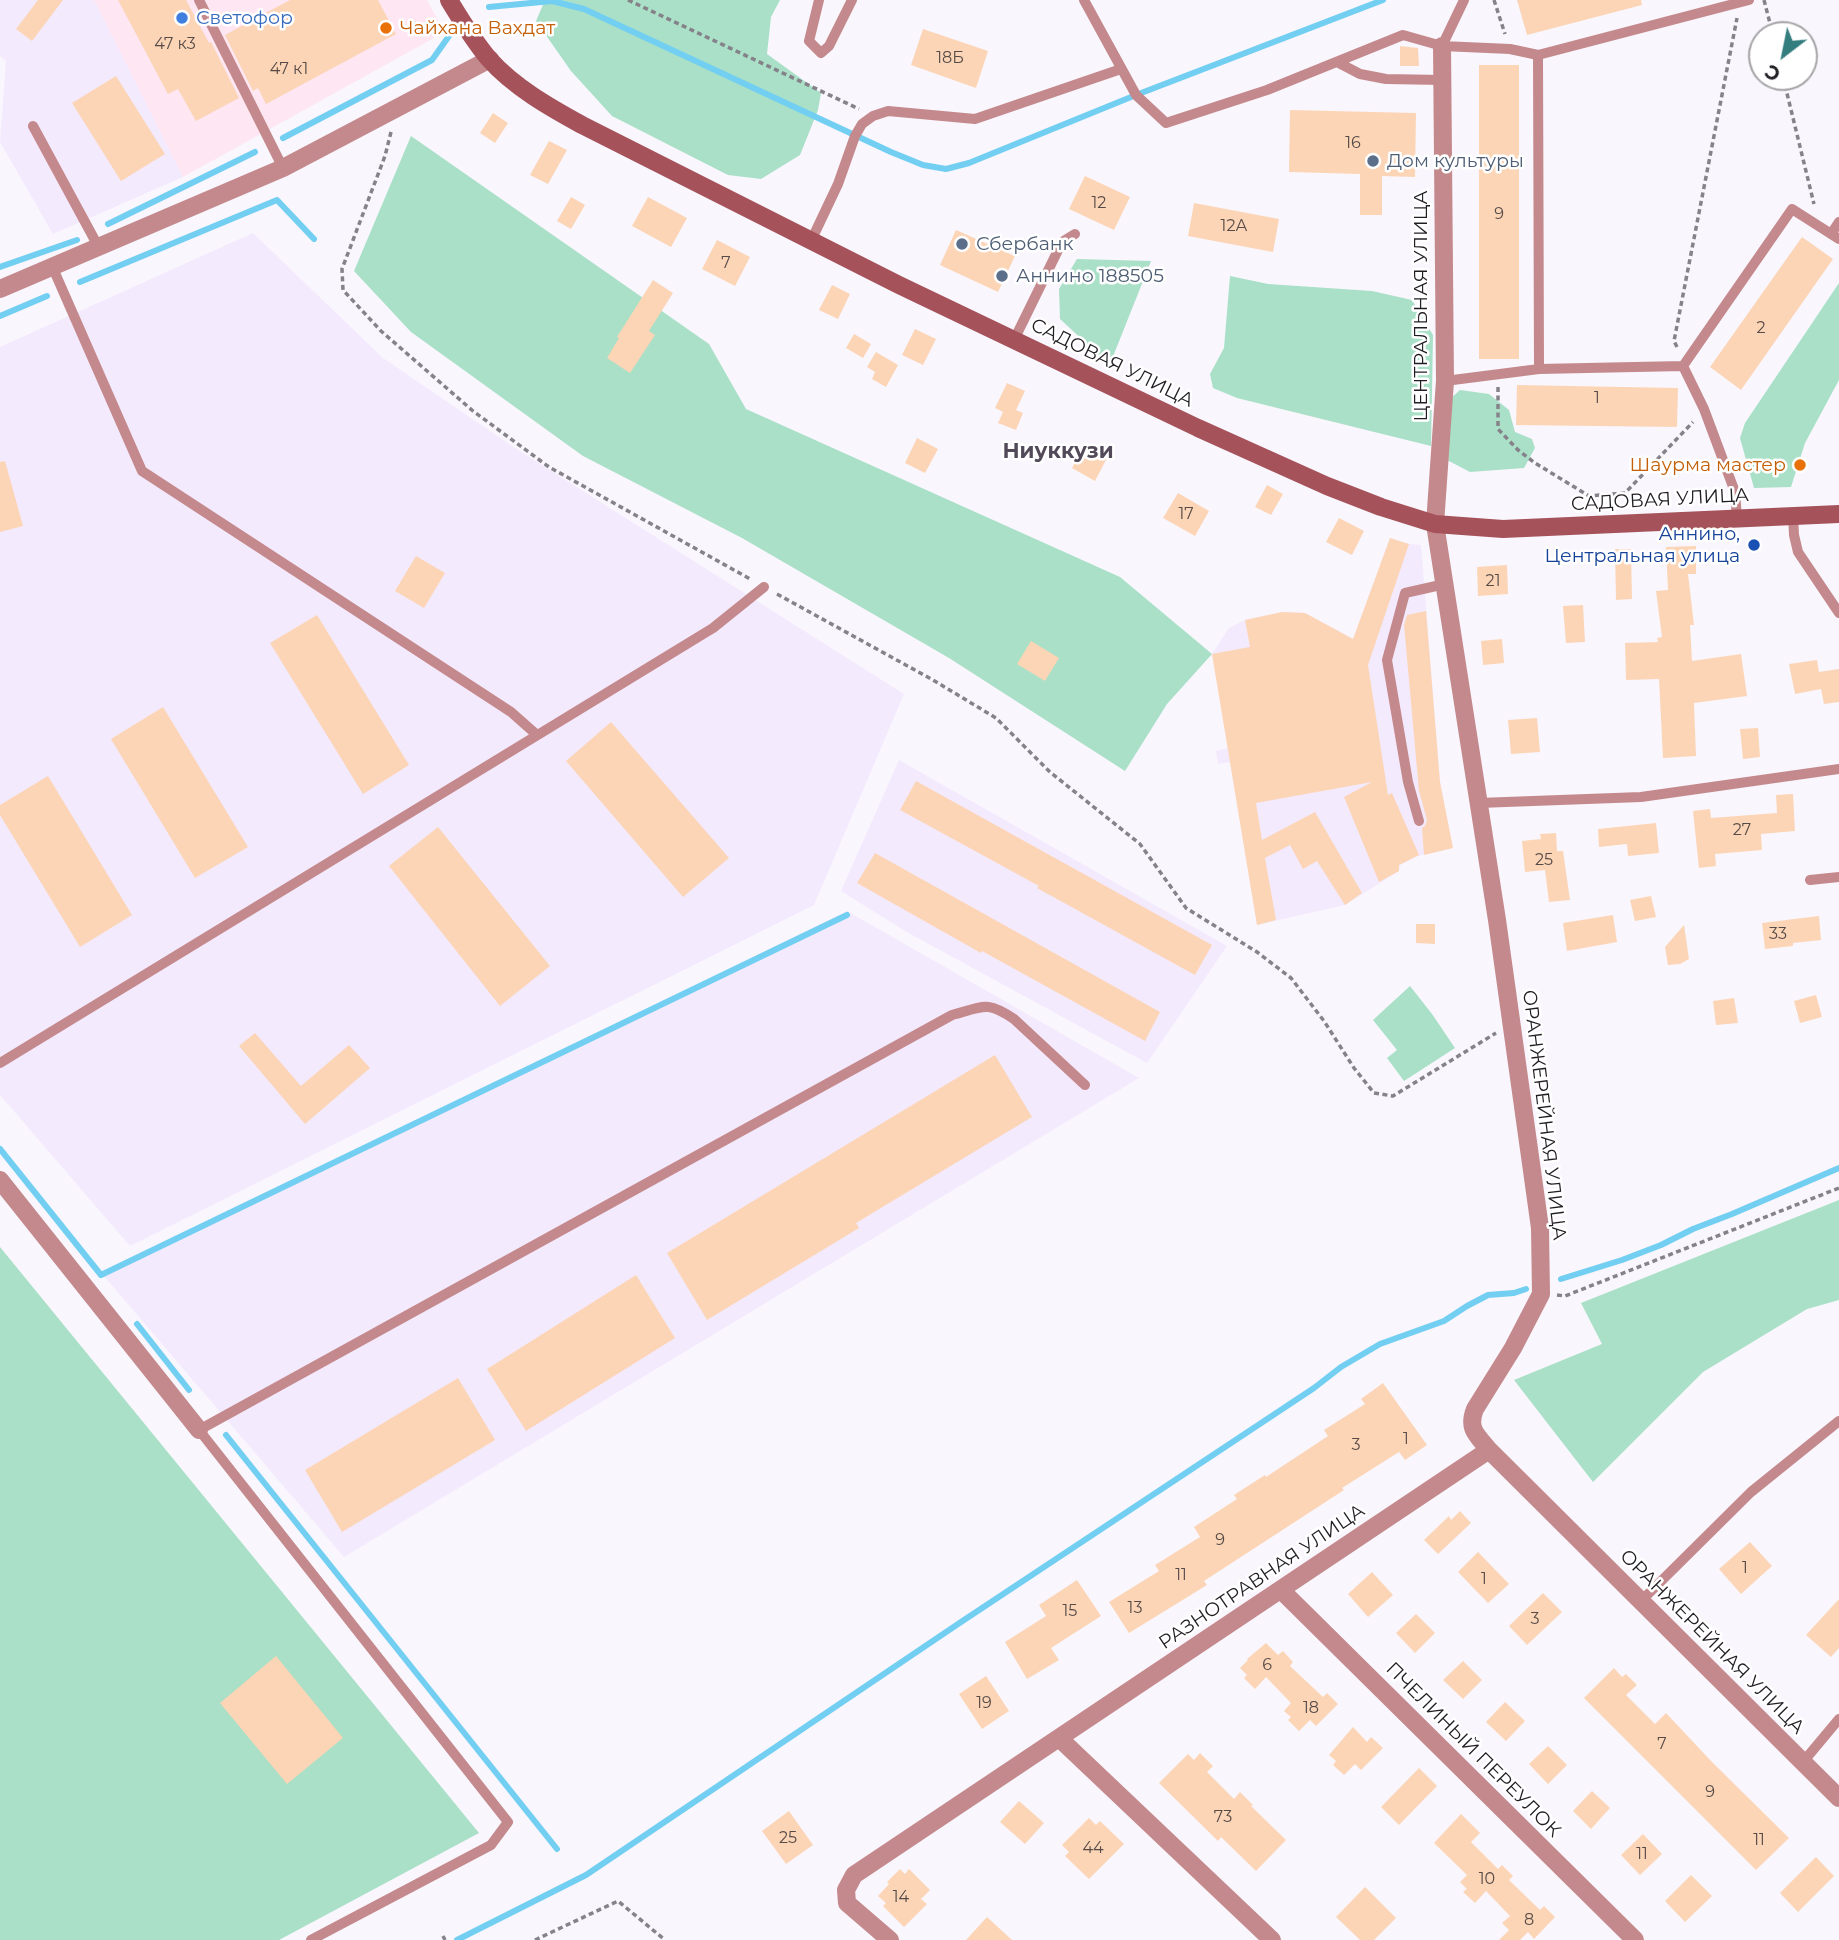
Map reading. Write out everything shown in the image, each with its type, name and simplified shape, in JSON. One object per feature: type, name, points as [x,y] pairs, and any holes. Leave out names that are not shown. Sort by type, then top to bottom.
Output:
[{"type":"main road","name":"САДОВАЯ УЛИЦА","points":[[449,0],[490,59],[520,86],[570,119],[1014,340],[1198,428],[1327,486],[1381,507],[1435,524],[1503,529],[1839,514]]},
{"type":"street","name":"ЦЕНТРАЛЬНАЯ УЛИЦА","points":[[1435,524],[1445,381],[1442,46]]},
{"type":"street","points":[[0,289],[283,168],[490,59]]},
{"type":"street","name":"ОРАНЖЕРЕЙНАЯ УЛИЦА","points":[[1435,524],[1512,1024],[1540,1228],[1541,1294],[1513,1348],[1475,1409],[1471,1419],[1474,1432],[1839,1798]]},
{"type":"street","points":[[0,1180],[199,1430]]},
{"type":"street","name":"РАЗНОТРАВНАЯ УЛИЦА","points":[[890,1940],[847,1903],[846,1890],[854,1875],[1489,1450]]},
{"type":"street","name":"ПЧЕЛИНЫЙ ПЕРЕУЛОК","points":[[1281,1590],[1635,1940]]},
{"type":"street","points":[[1059,1738],[1272,1940]]},
{"type":"lane","points":[[198,0],[283,168]]},
{"type":"lane","points":[[819,0],[809,41],[821,53],[829,47],[852,0]]},
{"type":"lane","points":[[1084,0],[1136,95],[1166,123],[1267,90],[1403,35],[1442,46],[1510,49],[1538,55],[1749,0]]},
{"type":"lane","points":[[1442,46],[1464,0]]},
{"type":"lane","points":[[1538,55],[1539,369]]},
{"type":"lane","points":[[1337,62],[1360,74],[1386,79],[1443,80]]},
{"type":"lane","points":[[811,241],[838,184],[855,136],[862,124],[873,116],[888,111],[975,118],[1121,69]]},
{"type":"lane","points":[[33,126],[98,246]]},
{"type":"lane","points":[[1683,366],[1792,209],[1835,237],[1839,222]]},
{"type":"lane","points":[[1014,340],[1062,242],[1075,234]]},
{"type":"lane","points":[[52,266],[142,471],[512,712],[537,735]]},
{"type":"lane","points":[[1445,381],[1539,369],[1683,366]]},
{"type":"lane","points":[[1683,366],[1704,409],[1735,492],[1737,518]]},
{"type":"lane","points":[[1793,515],[1798,552],[1839,612]]},
{"type":"lane","points":[[1419,821],[1408,782],[1387,660],[1405,593],[1444,584]]},
{"type":"lane","points":[[0,1063],[713,628],[764,587]]},
{"type":"lane","points":[[1479,803],[1642,797],[1839,769]]},
{"type":"lane","points":[[1810,880],[1839,877]]},
{"type":"lane","points":[[311,1940],[491,1845],[508,1822],[199,1430],[952,1014],[986,1006],[1000,1010],[1014,1019],[1085,1085]]},
{"type":"lane","points":[[1641,1601],[1751,1492],[1839,1421]]},
{"type":"lane","points":[[1803,1762],[1839,1719]]},
{"type":"path","points":[[628,0],[873,116]]},
{"type":"path","points":[[1494,0],[1508,44]]},
{"type":"path","points":[[1764,0],[1769,21]]},
{"type":"path","points":[[1678,351],[1675,341],[1737,19]]},
{"type":"path","points":[[1786,91],[1814,205]]},
{"type":"path","points":[[398,107],[384,156],[342,269],[343,290],[381,331],[463,402],[550,467],[933,680],[996,718],[1050,772],[1140,844],[1186,908],[1257,952],[1291,978],[1374,1093],[1393,1096],[1512,1024]]},
{"type":"path","points":[[1499,374],[1498,429],[1535,463],[1589,496],[1625,493],[1704,409]]},
{"type":"path","points":[[1541,1294],[1565,1296],[1839,1188]]},
{"type":"path","points":[[535,1940],[618,1901],[666,1940]]},
{"type":"shaded area","points":[[0,0],[94,0],[183,177],[53,234],[0,142],[6,61],[0,56]]},
{"type":"shaded area","points":[[94,0],[427,0],[439,22],[434,38],[183,177]]},
{"type":"shaded area","points":[[253,233],[383,358],[515,448],[904,694],[814,905],[130,1246],[0,1095],[0,347]]},
{"type":"shaded area","points":[[1390,538],[1421,545],[1440,782],[1453,848],[1418,856],[1400,865],[1399,871],[1345,905],[1257,925],[1230,762],[1218,764],[1216,751],[1228,748],[1212,654],[1229,628],[1245,620],[1282,612],[1305,613],[1341,632],[1344,651],[1349,650]]},
{"type":"shaded area","points":[[899,760],[1227,946],[1147,1063],[905,931],[841,891]]},
{"type":"shaded area","points":[[847,911],[1139,1078],[344,1557],[103,1275]]},
{"type":"green space","points":[[545,0],[780,0],[771,17],[767,54],[821,93],[818,110],[800,155],[761,179],[728,175],[612,116],[571,71],[536,21]]},
{"type":"green space","points":[[411,136],[709,344],[746,409],[1120,577],[1212,654],[1167,704],[1125,771],[949,658],[742,538],[583,456],[411,332],[354,271]]},
{"type":"green space","points":[[1077,259],[1151,261],[1112,359],[1100,356],[1060,319],[1059,289]]},
{"type":"green space","points":[[1230,276],[1268,284],[1372,291],[1412,300],[1433,335],[1431,446],[1237,398],[1213,388],[1210,374],[1224,348]]},
{"type":"green space","points":[[1839,283],[1839,380],[1805,443],[1791,487],[1754,488],[1740,438],[1745,423]]},
{"type":"green space","points":[[1460,390],[1489,394],[1509,410],[1515,432],[1532,439],[1535,448],[1524,468],[1470,472],[1447,460],[1449,400]]},
{"type":"green space","points":[[1410,986],[1455,1048],[1404,1081],[1387,1058],[1397,1050],[1373,1020]]},
{"type":"green space","points":[[1839,1200],[1839,1300],[1807,1309],[1703,1372],[1593,1482],[1514,1380],[1602,1344],[1581,1303]]},
{"type":"green space","points":[[0,1247],[479,1833],[279,1940],[0,1940]]},
{"type":"building","points":[[38,0],[63,0],[32,41],[16,29]]},
{"type":"building","points":[[118,0],[186,0],[239,98],[196,121],[178,89],[168,94]]},
{"type":"building","points":[[290,0],[378,0],[396,34],[266,104],[258,88],[253,91],[225,35]]},
{"type":"building","points":[[1517,0],[1641,0],[1642,5],[1527,35]]},
{"type":"building","points":[[923,29],[988,51],[976,88],[911,65]]},
{"type":"building","points":[[1400,46],[1418,48],[1419,66],[1400,66]]},
{"type":"building","points":[[1479,65],[1519,65],[1519,359],[1479,359]]},
{"type":"building","points":[[116,76],[165,154],[121,181],[72,103]]},
{"type":"building","points":[[1290,110],[1416,113],[1415,177],[1382,176],[1382,215],[1360,215],[1360,174],[1289,172]]},
{"type":"building","points":[[493,113],[508,123],[495,143],[480,133]]},
{"type":"building","points":[[549,141],[567,150],[548,184],[530,175]]},
{"type":"building","points":[[1085,176],[1130,197],[1114,230],[1069,209]]},
{"type":"building","points":[[571,197],[585,205],[571,229],[557,221]]},
{"type":"building","points":[[648,197],[687,218],[671,247],[632,226]]},
{"type":"building","points":[[1194,203],[1279,219],[1273,252],[1188,236]]},
{"type":"building","points":[[956,230],[1015,256],[998,292],[940,265]]},
{"type":"building","points":[[1802,237],[1833,259],[1741,390],[1710,367]]},
{"type":"building","points":[[717,240],[750,257],[735,286],[702,269]]},
{"type":"building","points":[[653,280],[673,293],[649,331],[655,335],[630,373],[607,358]]},
{"type":"building","points":[[832,285],[850,294],[838,319],[819,310]]},
{"type":"building","points":[[915,329],[936,339],[923,365],[902,355]]},
{"type":"building","points":[[854,334],[871,344],[863,358],[846,348]]},
{"type":"building","points":[[876,352],[898,365],[886,387],[872,379],[875,372],[867,367]]},
{"type":"building","points":[[1007,383],[1025,391],[1016,410],[1023,413],[1016,430],[998,423],[1003,412],[995,408]]},
{"type":"building","points":[[1517,385],[1678,388],[1677,427],[1516,425]]},
{"type":"building","points":[[917,438],[938,449],[925,473],[905,463]]},
{"type":"building","points":[[1084,445],[1107,458],[1095,481],[1072,468]]},
{"type":"building","points":[[5,461],[23,526],[0,532],[0,462]]},
{"type":"building","points":[[1267,485],[1283,494],[1271,515],[1255,507]]},
{"type":"building","points":[[1178,493],[1209,511],[1195,536],[1163,518]]},
{"type":"building","points":[[1339,518],[1364,531],[1352,555],[1326,542]]},
{"type":"building","points":[[1390,538],[1409,544],[1368,665],[1388,795],[1392,793],[1419,855],[1399,865],[1399,871],[1379,882],[1344,797],[1372,782],[1256,803],[1262,840],[1315,812],[1362,893],[1345,905],[1317,861],[1303,869],[1290,845],[1265,858],[1276,920],[1257,925],[1212,654],[1250,647],[1245,620],[1282,612],[1305,613],[1353,639]]},
{"type":"building","points":[[1696,546],[1696,574],[1688,574],[1694,625],[1690,625],[1692,661],[1741,654],[1747,696],[1694,703],[1696,756],[1663,758],[1659,679],[1626,680],[1625,643],[1658,642],[1657,638],[1662,637],[1656,591],[1668,590],[1666,547]]},
{"type":"building","points":[[1615,549],[1631,549],[1632,599],[1616,600]]},
{"type":"building","points":[[416,556],[445,573],[424,608],[395,591]]},
{"type":"building","points":[[1507,565],[1508,594],[1478,596],[1477,567]]},
{"type":"building","points":[[1583,605],[1585,642],[1566,643],[1563,606]]},
{"type":"building","points":[[1426,611],[1440,782],[1453,848],[1424,855],[1422,828],[1427,820],[1419,791],[1404,625],[1407,615]]},
{"type":"building","points":[[317,615],[409,765],[363,794],[270,643]]},
{"type":"building","points":[[1502,639],[1504,663],[1483,665],[1481,641]]},
{"type":"building","points":[[1031,641],[1059,658],[1045,681],[1017,664]]},
{"type":"building","points":[[1817,660],[1819,672],[1839,669],[1839,702],[1824,704],[1821,689],[1795,694],[1789,664]]},
{"type":"building","points":[[163,707],[248,847],[195,878],[111,739]]},
{"type":"building","points":[[1537,718],[1540,752],[1511,754],[1508,720]]},
{"type":"building","points":[[611,722],[729,858],[683,897],[566,761]]},
{"type":"building","points":[[1758,728],[1760,757],[1743,759],[1740,729]]},
{"type":"building","points":[[48,776],[132,915],[80,947],[0,815],[0,805]]},
{"type":"building","points":[[916,781],[1212,945],[1195,975],[900,810]]},
{"type":"building","points":[[1793,794],[1795,831],[1761,834],[1762,850],[1715,854],[1716,866],[1699,868],[1693,811],[1710,809],[1711,818],[1777,813],[1776,795]]},
{"type":"building","points":[[1656,823],[1659,853],[1628,856],[1627,844],[1599,847],[1598,829]]},
{"type":"building","points":[[438,827],[550,966],[500,1006],[389,866]]},
{"type":"building","points":[[1556,833],[1557,851],[1563,851],[1570,900],[1549,902],[1545,870],[1525,872],[1522,841],[1541,839],[1540,834]]},
{"type":"building","points":[[875,853],[1160,1012],[1145,1041],[857,883]]},
{"type":"building","points":[[1651,896],[1656,917],[1635,921],[1630,900]]},
{"type":"building","points":[[1613,915],[1617,942],[1567,951],[1563,923]]},
{"type":"building","points":[[1819,916],[1821,940],[1765,949],[1762,923]]},
{"type":"building","points":[[1416,924],[1435,924],[1435,944],[1416,943]]},
{"type":"building","points":[[1684,925],[1689,959],[1680,964],[1668,965],[1665,947]]},
{"type":"building","points":[[1816,995],[1822,1017],[1800,1023],[1794,1001]]},
{"type":"building","points":[[1734,998],[1738,1023],[1716,1025],[1713,1001]]},
{"type":"building","points":[[255,1033],[301,1086],[349,1045],[370,1068],[305,1124],[239,1046]]},
{"type":"building","points":[[995,1055],[1032,1117],[856,1223],[859,1228],[707,1320],[667,1253]]},
{"type":"building","points":[[636,1275],[675,1338],[526,1431],[487,1369]]},
{"type":"building","points":[[458,1378],[495,1440],[342,1532],[305,1470]]},
{"type":"building","points":[[1383,1383],[1427,1445],[1405,1460],[1399,1452],[1204,1581],[1207,1585],[1129,1633],[1109,1602],[1159,1571],[1155,1565],[1200,1537],[1194,1527],[1237,1499],[1234,1495],[1328,1436],[1324,1430],[1365,1404],[1361,1399]]},
{"type":"building","points":[[1460,1511],[1471,1523],[1438,1554],[1424,1540],[1449,1516],[1451,1520]]},
{"type":"building","points":[[1750,1542],[1772,1566],[1741,1594],[1719,1569]]},
{"type":"building","points":[[1478,1552],[1509,1584],[1488,1603],[1458,1572]]},
{"type":"building","points":[[1372,1572],[1393,1595],[1368,1617],[1348,1594]]},
{"type":"building","points":[[1077,1580],[1101,1616],[1051,1648],[1059,1660],[1027,1679],[1005,1642],[1046,1616],[1039,1605]]},
{"type":"building","points":[[1543,1593],[1562,1612],[1527,1645],[1509,1626]]},
{"type":"building","points":[[1839,1599],[1839,1648],[1831,1657],[1806,1635]]},
{"type":"building","points":[[1416,1614],[1435,1633],[1415,1653],[1396,1633]]},
{"type":"building","points":[[1266,1643],[1278,1655],[1283,1651],[1293,1662],[1290,1666],[1323,1697],[1327,1693],[1338,1704],[1316,1726],[1310,1720],[1299,1731],[1288,1720],[1291,1717],[1284,1711],[1291,1703],[1266,1677],[1255,1689],[1244,1678],[1247,1675],[1240,1668]]},
{"type":"building","points":[[276,1656],[343,1738],[287,1784],[220,1703]]},
{"type":"building","points":[[1463,1661],[1482,1680],[1463,1699],[1443,1680]]},
{"type":"building","points":[[1614,1668],[1622,1677],[1626,1674],[1637,1685],[1626,1695],[1655,1724],[1666,1713],[1789,1838],[1756,1870],[1584,1698]]},
{"type":"building","points":[[986,1676],[1009,1711],[982,1729],[959,1694]]},
{"type":"building","points":[[1505,1702],[1525,1721],[1506,1741],[1486,1722]]},
{"type":"building","points":[[1353,1727],[1367,1742],[1371,1737],[1383,1748],[1361,1770],[1355,1764],[1344,1775],[1333,1765],[1336,1761],[1329,1755]]},
{"type":"building","points":[[1548,1746],[1567,1765],[1548,1784],[1529,1764]]},
{"type":"building","points":[[1200,1753],[1213,1766],[1207,1772],[1234,1799],[1240,1792],[1286,1840],[1256,1871],[1221,1837],[1218,1841],[1159,1783],[1188,1754],[1194,1760]]},
{"type":"building","points":[[1419,1768],[1437,1786],[1399,1825],[1381,1807]]},
{"type":"building","points":[[1592,1791],[1610,1808],[1591,1829],[1573,1811]]},
{"type":"building","points":[[1019,1801],[1044,1823],[1025,1844],[1000,1822]]},
{"type":"building","points":[[789,1811],[813,1845],[786,1864],[762,1831]]},
{"type":"building","points":[[1461,1814],[1480,1833],[1471,1842],[1498,1869],[1502,1865],[1513,1876],[1509,1880],[1540,1910],[1544,1906],[1555,1917],[1534,1939],[1528,1932],[1520,1940],[1499,1940],[1509,1930],[1502,1923],[1510,1916],[1486,1891],[1475,1903],[1463,1892],[1467,1889],[1460,1882],[1467,1875],[1434,1843]]},
{"type":"building","points":[[1089,1818],[1096,1825],[1100,1821],[1124,1844],[1089,1879],[1065,1856],[1069,1852],[1062,1845]]},
{"type":"building","points":[[1643,1834],[1662,1854],[1640,1875],[1621,1855]]},
{"type":"building","points":[[1816,1857],[1834,1876],[1798,1912],[1780,1893]]},
{"type":"building","points":[[900,1869],[905,1874],[909,1869],[930,1890],[921,1899],[927,1904],[904,1927],[883,1906],[886,1903],[878,1896]]},
{"type":"building","points":[[1691,1875],[1712,1896],[1685,1922],[1665,1901]]},
{"type":"building","points":[[1365,1887],[1396,1918],[1374,1940],[1360,1940],[1336,1917]]},
{"type":"building","points":[[987,1917],[1012,1940],[966,1940]]},
{"type":"waterway","points":[[489,7],[552,1],[584,9],[891,152],[923,165],[946,169],[969,163],[1383,0]]},
{"type":"waterway","points":[[283,138],[432,60],[449,36]]},
{"type":"waterway","points":[[108,224],[255,152]]},
{"type":"waterway","points":[[80,282],[277,200],[314,239]]},
{"type":"waterway","points":[[0,267],[77,240]]},
{"type":"waterway","points":[[0,316],[47,296]]},
{"type":"waterway","points":[[0,1149],[101,1275],[847,915]]},
{"type":"waterway","points":[[1561,1279],[1661,1245],[1839,1168]]},
{"type":"waterway","points":[[457,1940],[586,1875],[1314,1388],[1341,1367],[1380,1344],[1444,1321],[1488,1295],[1526,1289]]},
{"type":"waterway","points":[[137,1324],[189,1390]]},
{"type":"waterway","points":[[226,1435],[557,1849]]},
{"type":"place","name":"Светофор","points":[[182,18]]},
{"type":"place","name":"Чайхана Вахдат","points":[[386,28]]},
{"type":"place","name":"Дом культуры","points":[[1373,161]]},
{"type":"place","name":"Сбербанк","points":[[962,244]]},
{"type":"place","name":"Аннино 188505","points":[[1002,276]]},
{"type":"place","name":"Шаурма мастер","points":[[1800,465]]},
{"type":"place","name":"Аннино, Центральная улица","points":[[1754,545]]},
{"type":"district","name":"Ниуккузи","points":[[1058,452]]}]
